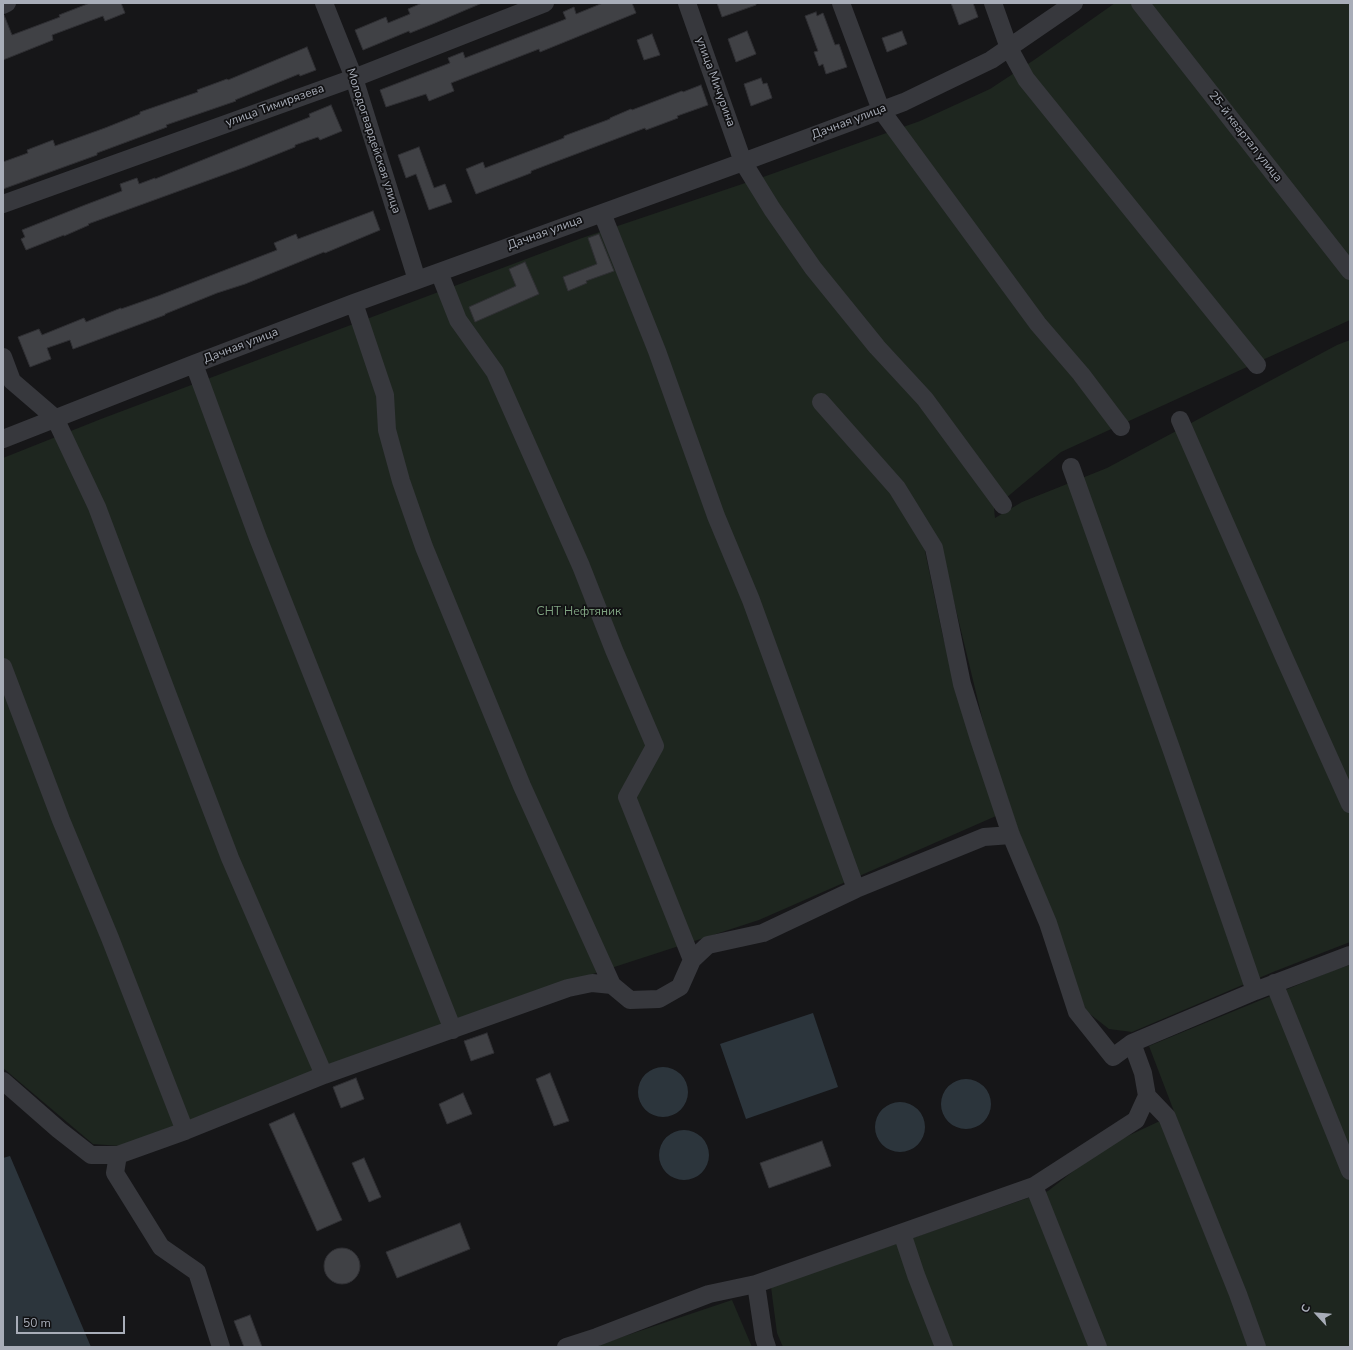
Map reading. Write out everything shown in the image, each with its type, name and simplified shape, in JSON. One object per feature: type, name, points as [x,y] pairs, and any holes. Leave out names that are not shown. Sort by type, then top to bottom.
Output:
[{"type":"street","points":[[3,5],[7,3]]},
{"type":"street","name":"Молодогвардейская улица","points":[[324,3],[354,78],[417,280]]},
{"type":"street","name":"улица Тимирязева","points":[[3,204],[354,78],[545,3]]},
{"type":"street","name":"улица Мичурина","points":[[686,3],[744,162],[772,209],[813,268],[877,347],[925,399],[1003,505]]},
{"type":"street","points":[[841,3],[881,110],[1038,324],[1082,374],[1121,427]]},
{"type":"street","points":[[993,3],[1009,48],[1026,79],[1256,365]]},
{"type":"street","name":"Дачная улица","points":[[3,439],[354,303],[744,162],[904,102],[991,60],[1074,3]]},
{"type":"street","name":"25-й квартал улица","points":[[1140,3],[1350,271]]},
{"type":"street","points":[[602,213],[657,351],[716,516],[751,600],[856,889]]},
{"type":"street","points":[[439,272],[458,320],[495,372],[581,566],[614,650],[655,746],[627,797],[692,960]]},
{"type":"street","points":[[354,303],[385,395],[387,430],[401,481],[424,547],[522,786],[612,985],[630,1000],[659,999],[680,987],[692,960],[708,945],[763,933],[856,889],[984,837],[1012,835]]},
{"type":"street","points":[[3,357],[12,381],[56,418],[97,507],[230,858],[324,1075]]},
{"type":"street","points":[[194,364],[258,538],[452,1030]]},
{"type":"street","points":[[821,402],[897,488],[934,548],[962,684],[1012,835],[1048,923],[1077,1012],[1113,1057],[1132,1043],[1255,990],[1350,956]]},
{"type":"street","points":[[1180,420],[1350,804]]},
{"type":"street","points":[[1071,467],[1255,990]]},
{"type":"street","points":[[3,667],[61,820],[110,938],[185,1131]]},
{"type":"street","points":[[3,1081],[59,1130],[91,1155],[118,1155],[185,1131],[324,1075],[568,988],[592,983],[612,985]]},
{"type":"street","points":[[1274,983],[1350,1171]]},
{"type":"street","points":[[1132,1043],[1143,1073],[1147,1096],[1168,1118],[1238,1294],[1257,1347]]},
{"type":"street","points":[[566,1347],[599,1342],[710,1294],[756,1284],[1034,1186],[1136,1120],[1147,1096]]},
{"type":"street","points":[[118,1155],[115,1173],[161,1247],[197,1272],[221,1347]]},
{"type":"street","points":[[1034,1186],[1098,1347]]},
{"type":"street","points":[[902,1233],[916,1275],[944,1347]]},
{"type":"street","points":[[756,1284],[764,1338],[767,1347]]},
{"type":"green space","name":"СНТ Нефтяник","points":[[1115,3],[1350,3],[1350,320],[1061,452],[994,508],[995,518],[1022,502],[1107,468],[1337,345],[1350,340],[1350,942],[1273,972],[1132,1032],[1109,1029],[1086,1011],[1019,832],[987,738],[939,542],[925,551],[943,637],[996,816],[759,920],[525,996],[120,1146],[93,1144],[3,1068],[3,458],[101,419],[582,238],[766,176],[920,121],[990,89]]},
{"type":"green space","points":[[1350,965],[1350,1347],[783,1347],[777,1333],[771,1287],[1048,1191],[1104,1147],[1175,1114],[1149,1046],[1334,970]]},
{"type":"green space","points":[[732,1300],[752,1347],[592,1347]]},
{"type":"shaded area","points":[[813,1013],[838,1087],[746,1119],[720,1044]]},
{"type":"shaded area","points":[[663,1067],[673,1069],[681,1074],[686,1082],[688,1092],[686,1102],[681,1110],[673,1115],[663,1117],[653,1115],[645,1110],[640,1102],[638,1092],[640,1082],[645,1074],[653,1069]]},
{"type":"shaded area","points":[[966,1079],[976,1081],[984,1086],[989,1094],[991,1104],[989,1114],[984,1122],[976,1127],[966,1129],[956,1127],[948,1122],[943,1114],[941,1104],[943,1094],[948,1086],[956,1081]]},
{"type":"shaded area","points":[[900,1102],[910,1104],[918,1109],[923,1117],[925,1127],[923,1137],[918,1145],[910,1150],[900,1152],[890,1150],[882,1145],[877,1137],[875,1127],[877,1117],[882,1109],[890,1104]]},
{"type":"shaded area","points":[[684,1130],[694,1132],[702,1137],[707,1145],[709,1155],[707,1165],[702,1173],[694,1178],[684,1180],[674,1178],[666,1173],[661,1165],[659,1155],[661,1145],[666,1137],[674,1132]]},
{"type":"shaded area","points":[[10,1156],[91,1347],[3,1347],[3,1158]]},
{"type":"building","points":[[90,3],[121,3],[125,13],[105,21],[103,16],[52,35],[53,40],[3,60],[3,15],[12,35],[60,17],[59,15]]},
{"type":"building","points":[[422,3],[482,3],[410,33],[409,31],[363,50],[355,30],[386,17],[388,23],[410,14],[408,9]]},
{"type":"building","points":[[603,3],[632,3],[636,13],[540,52],[539,49],[451,83],[454,91],[429,101],[426,94],[386,107],[380,90],[450,63],[448,58],[463,52],[465,58],[566,19],[563,12],[574,7],[576,14]]},
{"type":"building","points":[[717,3],[756,3],[756,5],[722,17]]},
{"type":"building","points":[[951,3],[973,3],[978,17],[959,25]]},
{"type":"building","points":[[816,12],[817,16],[823,13],[835,45],[839,44],[847,67],[826,74],[823,64],[819,66],[814,52],[818,51],[805,16]]},
{"type":"building","points":[[747,31],[756,54],[736,62],[728,39]]},
{"type":"building","points":[[902,31],[907,44],[887,52],[882,38]]},
{"type":"building","points":[[652,34],[660,55],[644,60],[637,40]]},
{"type":"building","points":[[307,47],[316,70],[300,76],[299,74],[235,100],[236,101],[166,125],[167,127],[97,153],[97,155],[3,189],[3,162],[28,153],[27,150],[53,140],[55,146],[105,128],[140,114],[140,112],[198,92],[197,90],[227,79],[228,80]]},
{"type":"building","points":[[761,78],[763,84],[767,83],[772,98],[751,106],[744,84]]},
{"type":"building","points":[[701,85],[708,105],[677,116],[678,118],[646,130],[645,128],[531,171],[531,173],[476,194],[466,169],[483,162],[485,168],[564,138],[564,136],[610,119],[631,109],[632,110]]},
{"type":"building","points":[[331,105],[342,131],[320,140],[318,137],[295,145],[295,147],[245,167],[88,224],[89,225],[64,236],[26,250],[21,239],[25,237],[22,230],[122,191],[120,184],[137,178],[139,184],[155,179],[310,117],[309,114]]},
{"type":"building","points":[[419,147],[434,188],[445,184],[452,202],[429,210],[416,174],[406,178],[398,155]]},
{"type":"building","points":[[373,211],[380,230],[325,253],[324,252],[245,284],[217,293],[165,315],[73,349],[70,340],[47,348],[51,359],[30,367],[18,337],[39,329],[42,335],[84,318],[86,322],[277,250],[274,243],[296,234],[298,239]]},
{"type":"building","points":[[599,234],[614,271],[586,281],[587,283],[568,291],[563,277],[597,264],[588,238]]},
{"type":"building","points":[[525,262],[539,294],[475,322],[469,307],[516,286],[509,269]]},
{"type":"building","points":[[487,1033],[494,1053],[471,1061],[464,1041]]},
{"type":"building","points":[[550,1073],[569,1121],[554,1126],[536,1079]]},
{"type":"building","points":[[356,1078],[364,1099],[341,1108],[333,1087]]},
{"type":"building","points":[[463,1093],[472,1114],[447,1124],[439,1104]]},
{"type":"building","points":[[294,1113],[342,1220],[317,1231],[269,1124]]},
{"type":"building","points":[[822,1141],[831,1166],[769,1188],[760,1163]]},
{"type":"building","points":[[364,1158],[381,1197],[369,1202],[352,1163]]},
{"type":"building","points":[[460,1223],[470,1249],[397,1278],[386,1252]]},
{"type":"building","points":[[342,1248],[352,1251],[357,1256],[360,1266],[357,1276],[352,1281],[342,1284],[332,1281],[327,1276],[324,1266],[327,1256],[332,1251]]},
{"type":"building","points":[[250,1315],[262,1347],[244,1347],[234,1321]]}]
